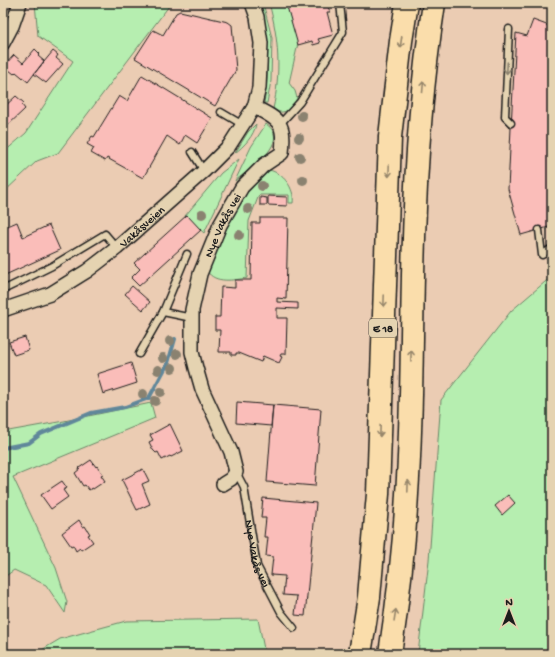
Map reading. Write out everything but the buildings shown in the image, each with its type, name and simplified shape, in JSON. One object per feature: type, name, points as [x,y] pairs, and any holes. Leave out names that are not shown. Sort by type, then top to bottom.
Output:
[{"type":"highway","name":"E 18","points":[[360,654],[369,597],[378,494],[390,137],[407,3]]},
{"type":"highway","name":"E 18","points":[[390,654],[398,599],[407,493],[414,237],[423,90],[427,47],[434,3]]},
{"type":"street","points":[[3,43],[12,26],[20,3]]},
{"type":"street","points":[[252,3],[257,18],[261,43],[259,88],[254,108],[266,113],[280,124]]},
{"type":"street","name":"Vakåsveien","points":[[3,310],[50,294],[87,271],[117,248],[204,171],[229,146],[254,108]]},
{"type":"street","name":"Nye Vakås vei","points":[[236,472],[231,452],[202,389],[192,352],[192,310],[200,274],[220,225],[242,187],[264,165],[282,153],[283,134],[280,124]]},
{"type":"street","points":[[223,484],[232,479],[236,472]]},
{"type":"lane","points":[[280,124],[300,102],[344,32],[340,3]]},
{"type":"lane","points":[[509,29],[505,117],[511,123]]},
{"type":"lane","points":[[221,112],[243,125]]},
{"type":"lane","points":[[192,152],[204,171]]},
{"type":"lane","points":[[539,230],[542,255],[552,248]]},
{"type":"lane","points":[[3,290],[52,266],[105,234],[117,248]]},
{"type":"lane","points":[[139,354],[163,312],[187,254]]},
{"type":"lane","points":[[163,312],[192,318]]},
{"type":"lane","name":"Nye Vakås vei","points":[[236,472],[244,487],[257,566],[281,612],[294,628]]},
{"type":"green space","points":[[35,3],[169,3],[169,6],[58,153],[37,161],[3,193],[3,153],[26,133],[73,61],[38,36]]},
{"type":"green space","points":[[258,3],[263,3],[272,38],[271,81],[267,103],[264,103],[267,76],[267,53]]},
{"type":"green space","points":[[269,3],[300,3],[299,39],[289,83],[295,91],[297,98],[293,105],[284,112],[273,109],[276,96],[278,56],[275,30]]},
{"type":"green space","points":[[256,124],[253,133],[248,140],[235,153],[248,132]]},
{"type":"green space","points":[[266,124],[273,131],[274,139],[271,147],[258,163],[235,181],[251,147]]},
{"type":"green space","points":[[239,159],[204,233],[185,216],[221,173]]},
{"type":"green space","points":[[269,170],[279,174],[287,182],[292,192],[293,203],[289,203],[289,195],[259,195],[249,221],[247,278],[225,280],[215,278],[207,271],[229,219],[251,185],[261,174]]},
{"type":"green space","points":[[552,276],[552,654],[418,654],[429,560],[441,400],[511,311]]},
{"type":"green space","points":[[151,403],[155,418],[13,477],[56,568],[67,602],[65,613],[46,585],[14,570],[3,578],[3,432]]},
{"type":"green space","points":[[258,619],[265,654],[35,654],[60,639],[126,621]]},
{"type":"waterway","points":[[3,448],[29,443],[41,434],[91,413],[125,407],[149,398],[168,363],[175,339]]}]
